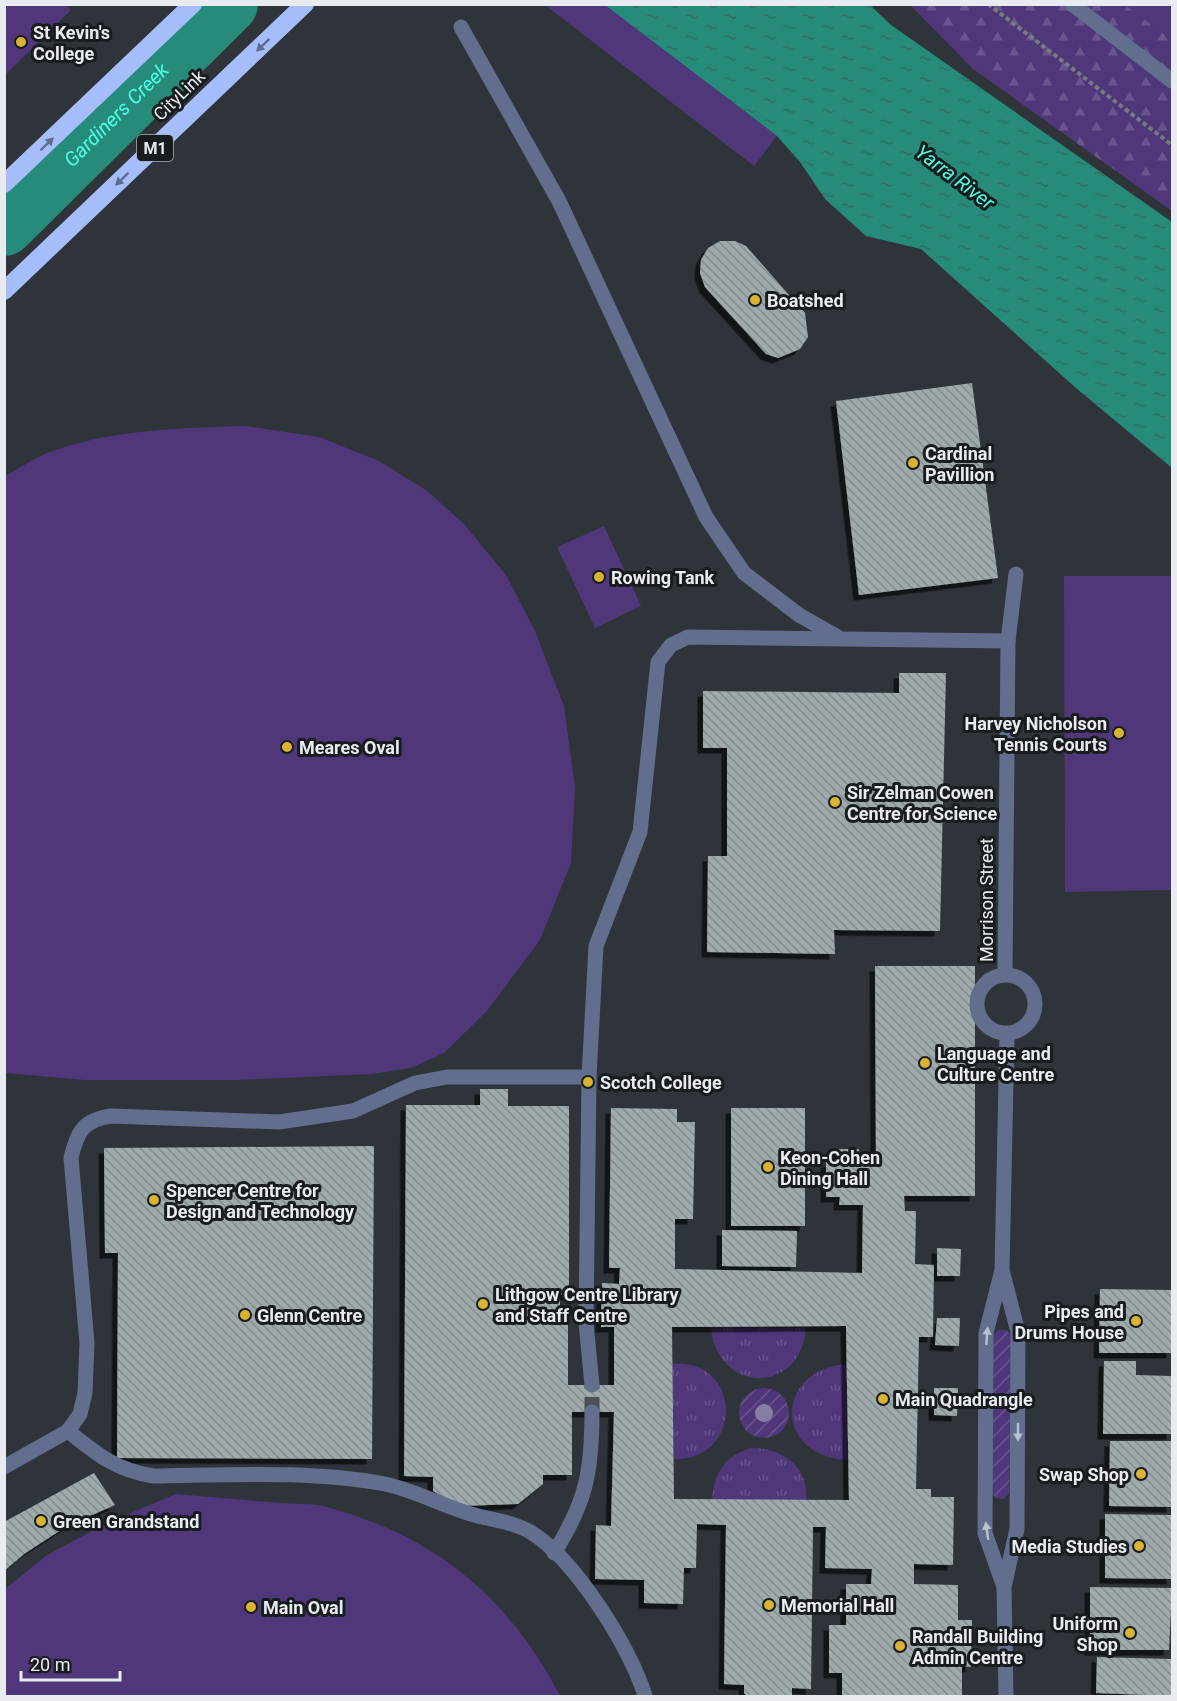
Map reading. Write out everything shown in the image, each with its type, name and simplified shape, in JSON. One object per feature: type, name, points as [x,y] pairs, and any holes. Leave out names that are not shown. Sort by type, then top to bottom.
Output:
[{"type":"highway","points":[[4,184],[193,4]]},
{"type":"highway","name":"CityLink","points":[[4,291],[305,4]]},
{"type":"street","points":[[1072,4],[1173,81]]},
{"type":"street","points":[[461,27],[560,201],[706,517],[744,573],[799,615],[841,638]]},
{"type":"street","name":"Morrison Street","points":[[1005,974],[1008,641],[1016,574]]},
{"type":"street","points":[[592,1385],[586,1323],[589,1077],[596,946],[640,832],[658,662],[671,645],[688,637],[1008,641]]},
{"type":"street","name":"Morrison Street","points":[[1005,974],[1015,975],[1030,986],[1036,1003],[1034,1012],[1024,1028],[1007,1034],[989,1028],[978,1014],[976,1005],[981,987],[996,976],[1005,974]]},
{"type":"street","points":[[1004,1587],[985,1533],[986,1333],[1002,1270],[1007,1034]]},
{"type":"street","points":[[4,1467],[68,1431],[80,1414],[85,1393],[87,1343],[71,1158],[77,1134],[96,1118],[111,1116],[279,1122],[353,1111],[415,1083],[447,1077],[589,1077]]},
{"type":"street","points":[[1002,1270],[1018,1332],[1017,1529],[1004,1587],[1006,1696]]},
{"type":"street","points":[[554,1553],[575,1520],[588,1482],[592,1448],[592,1412]]},
{"type":"street","points":[[68,1431],[107,1461],[130,1472],[153,1476],[336,1478],[387,1485],[532,1533],[584,1586],[626,1652],[645,1696]]},
{"type":"path","points":[[988,4],[1173,146]]},
{"type":"green space","name":"St Kevin's College","points":[[5,4],[66,5],[71,10],[5,75]]},
{"type":"green space","points":[[545,5],[605,5],[777,136],[754,166]]},
{"type":"green space","points":[[910,5],[1172,5],[1172,211],[973,69]]},
{"type":"green space","points":[[1125,5],[1172,5],[1172,40]]},
{"type":"green space","name":"Meares Oval","points":[[246,426],[319,437],[379,461],[426,490],[463,523],[506,575],[535,631],[564,706],[575,787],[571,863],[540,940],[487,1011],[444,1053],[411,1068],[372,1074],[237,1080],[85,1080],[5,1073],[5,476],[45,454],[94,439],[144,431]]},
{"type":"green space","name":"Rowing Tank","points":[[604,526],[641,606],[595,628],[557,547]]},
{"type":"green space","name":"Harvey Nicholson Tennis Courts","points":[[1064,576],[1172,576],[1172,890],[1065,892]]},
{"type":"green space","points":[[711,1327],[806,1328],[801,1350],[790,1366],[775,1375],[759,1378],[742,1375],[728,1365],[717,1349]]},
{"type":"green space","points":[[998,1330],[1006,1330],[1012,1335],[1009,1493],[1004,1499],[996,1498],[991,1493],[992,1336]]},
{"type":"green space","points":[[672,1364],[695,1366],[712,1376],[722,1391],[726,1409],[723,1428],[713,1444],[697,1455],[674,1459]]},
{"type":"green space","points":[[847,1364],[848,1460],[823,1455],[806,1444],[795,1430],[792,1413],[795,1396],[806,1381],[823,1369]]},
{"type":"green space","points":[[759,1388],[769,1388],[782,1395],[789,1408],[789,1418],[782,1431],[769,1438],[759,1438],[750,1434],[743,1427],[739,1418],[739,1408],[743,1399],[750,1392]]},
{"type":"green space","points":[[751,1448],[773,1451],[791,1461],[803,1478],[806,1500],[712,1500],[715,1481],[722,1466],[742,1451]]},
{"type":"green space","name":"Main Oval","points":[[176,1494],[322,1506],[366,1519],[402,1535],[435,1553],[465,1575],[492,1600],[540,1661],[560,1696],[5,1696],[5,1589],[47,1555],[109,1522]]},
{"type":"water","name":"Yarra River","points":[[605,5],[870,5],[891,25],[1172,222],[1172,468],[1076,388],[921,249],[866,236],[825,199],[800,162],[777,136]]},
{"type":"building","name":"Boatshed","points":[[720,241],[735,241],[746,246],[805,313],[808,337],[800,349],[778,358],[766,354],[705,287],[700,273],[701,260],[708,248]]},
{"type":"building","name":"Cardinal Pavillion","points":[[972,383],[998,578],[859,595],[836,401]]},
{"type":"building","name":"Sir Zelman Cowen Centre for Science","points":[[899,673],[946,673],[940,931],[834,930],[835,954],[707,952],[708,856],[727,856],[727,748],[703,748],[703,691],[899,693]]},
{"type":"building","points":[[875,966],[975,966],[975,1196],[904,1196],[905,1211],[916,1211],[915,1264],[934,1265],[933,1337],[919,1337],[916,1489],[931,1489],[931,1497],[954,1497],[953,1565],[914,1564],[914,1584],[958,1585],[958,1620],[972,1620],[971,1667],[962,1666],[962,1696],[842,1696],[842,1673],[829,1673],[829,1625],[846,1625],[846,1584],[871,1584],[872,1569],[825,1568],[826,1527],[813,1527],[811,1689],[792,1688],[792,1696],[747,1696],[744,1693],[744,1685],[724,1684],[726,1525],[697,1524],[696,1568],[684,1568],[683,1604],[644,1603],[644,1580],[595,1579],[596,1525],[611,1526],[614,1412],[572,1412],[572,1475],[543,1475],[543,1484],[518,1504],[460,1506],[433,1491],[433,1477],[404,1476],[406,1105],[480,1105],[480,1089],[508,1089],[508,1106],[569,1106],[569,1295],[560,1295],[560,1323],[568,1323],[568,1385],[614,1385],[614,1327],[601,1327],[602,1283],[619,1284],[620,1268],[609,1268],[611,1108],[677,1109],[677,1122],[695,1122],[693,1219],[675,1219],[675,1269],[862,1273],[863,1205],[839,1205],[840,1197],[826,1197],[826,1162],[836,1161],[836,1149],[859,1149],[859,1160],[876,1161]],"holes":[[[846,1326],[849,1500],[674,1499],[672,1327]]]},
{"type":"building","name":"Keon-Cohen Dining Hall","points":[[731,1108],[805,1108],[805,1226],[731,1226]]},
{"type":"building","name":"Glenn Centre","points":[[374,1146],[372,1459],[117,1458],[118,1253],[105,1253],[104,1148]]},
{"type":"building","points":[[722,1230],[797,1231],[796,1267],[722,1266]]},
{"type":"building","points":[[937,1248],[961,1249],[960,1276],[937,1276]]},
{"type":"building","name":"Pipes and Drums House","points":[[1100,1289],[1172,1290],[1172,1353],[1099,1353]]},
{"type":"building","points":[[937,1318],[960,1318],[959,1346],[935,1345]]},
{"type":"building","points":[[1104,1361],[1136,1361],[1136,1375],[1172,1376],[1172,1434],[1103,1434]]},
{"type":"building","points":[[934,1388],[958,1388],[957,1416],[934,1415]]},
{"type":"building","name":"Swap Shop","points":[[1110,1441],[1172,1441],[1172,1507],[1109,1506]]},
{"type":"building","name":"Green Grandstand","points":[[94,1473],[115,1505],[67,1526],[24,1554],[4,1571],[4,1522]]},
{"type":"building","name":"Media Studies","points":[[1105,1514],[1172,1515],[1172,1579],[1105,1578]]},
{"type":"building","name":"Uniform Shop","points":[[1090,1587],[1172,1588],[1169,1650],[1090,1650]]},
{"type":"building","points":[[1097,1657],[1172,1659],[1172,1696],[1096,1693]]},
{"type":"waterway","name":"Gardiners Creek","points":[[4,226],[228,4]]},
{"type":"tunnel","points":[[592,1385],[592,1412]]},
{"type":"place","name":"St Kevin's College","points":[[21,42]]},
{"type":"place","name":"Boatshed","points":[[755,300]]},
{"type":"place","name":"Cardinal Pavillion","points":[[913,463]]},
{"type":"place","name":"Rowing Tank","points":[[599,577]]},
{"type":"place","name":"Harvey Nicholson Tennis Courts","points":[[1119,733]]},
{"type":"place","name":"Meares Oval","points":[[287,747]]},
{"type":"place","name":"Sir Zelman Cowen Centre for Science","points":[[835,802]]},
{"type":"place","name":"Language and Culture Centre","points":[[925,1063]]},
{"type":"place","name":"Scotch College","points":[[588,1082]]},
{"type":"place","name":"Keon-Cohen Dining Hall","points":[[768,1167]]},
{"type":"place","name":"Spencer Centre for Design and Technology","points":[[154,1200]]},
{"type":"place","name":"Lithgow Centre Library and Staff Centre","points":[[483,1304]]},
{"type":"place","name":"Glenn Centre","points":[[245,1315]]},
{"type":"place","name":"Pipes and Drums House","points":[[1136,1321]]},
{"type":"place","name":"Main Quadrangle","points":[[883,1399]]},
{"type":"place","name":"Swap Shop","points":[[1141,1474]]},
{"type":"place","name":"Green Grandstand","points":[[41,1521]]},
{"type":"place","name":"Media Studies","points":[[1139,1546]]},
{"type":"place","name":"Memorial Hall","points":[[769,1605]]},
{"type":"place","name":"Main Oval","points":[[251,1607]]},
{"type":"place","name":"Uniform Shop","points":[[1130,1633]]},
{"type":"place","name":"Randall Building Admin Centre","points":[[900,1646]]}]
